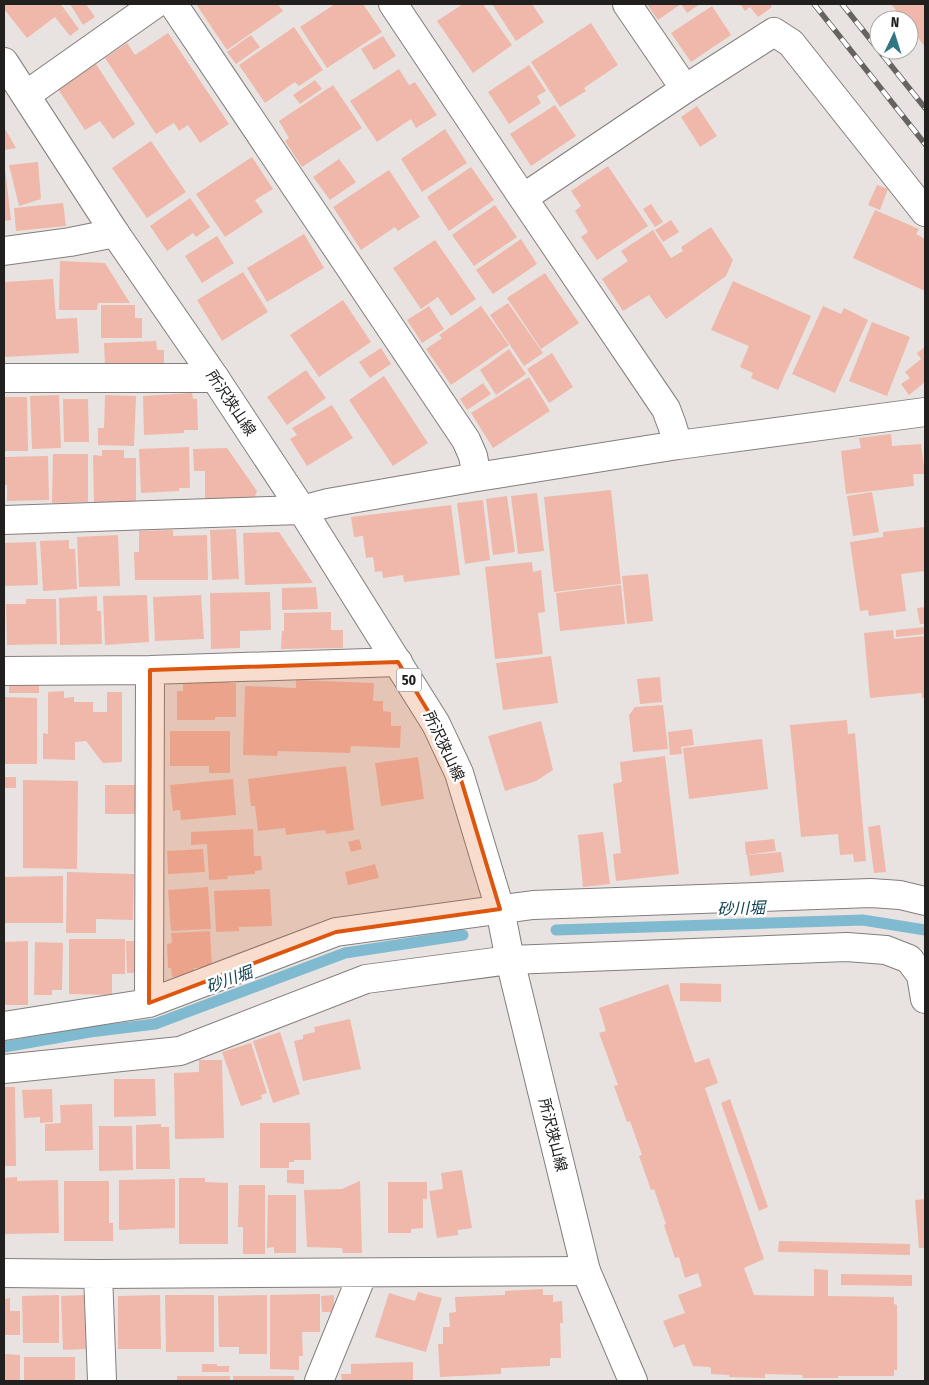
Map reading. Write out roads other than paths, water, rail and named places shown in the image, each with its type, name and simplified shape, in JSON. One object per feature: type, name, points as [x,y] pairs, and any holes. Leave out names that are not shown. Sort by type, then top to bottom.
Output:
[{"type":"street","points":[[26,95],[155,4]]},
{"type":"street","points":[[172,4],[466,440],[473,456],[477,477]]},
{"type":"street","points":[[393,4],[666,409],[678,445]]},
{"type":"street","points":[[627,4],[685,90]]},
{"type":"street","points":[[522,198],[774,32],[791,43],[925,212]]},
{"type":"street","name":"所沢狭山線","points":[[4,62],[115,233],[302,510],[436,724],[459,773],[500,910],[510,960],[586,1271],[633,1381]]},
{"type":"street","points":[[4,251],[70,242],[115,233]]},
{"type":"street","points":[[4,378],[214,378]]},
{"type":"street","points":[[4,520],[302,510],[328,502],[678,445],[925,412]]},
{"type":"street","points":[[4,671],[150,670],[398,662]]},
{"type":"street","points":[[149,1003],[150,670]]},
{"type":"street","points":[[4,1026],[149,1003],[336,932],[533,905],[871,893],[900,895],[925,901]]},
{"type":"street","points":[[4,1069],[180,1051],[366,979],[510,960],[848,947],[886,950],[909,959],[922,975],[925,999]]},
{"type":"street","points":[[4,1273],[586,1271]]},
{"type":"street","points":[[319,1381],[362,1273]]},
{"type":"street","points":[[98,1274],[102,1381]]},
{"type":"waterway","name":"砂川堀","points":[[556,930],[863,920],[925,930]]},
{"type":"waterway","name":"砂川堀","points":[[4,1047],[90,1032],[155,1024],[345,953],[463,935]]},
{"type":"railway","points":[[814,4],[925,144]]},
{"type":"railway","points":[[842,4],[925,108]]}]
